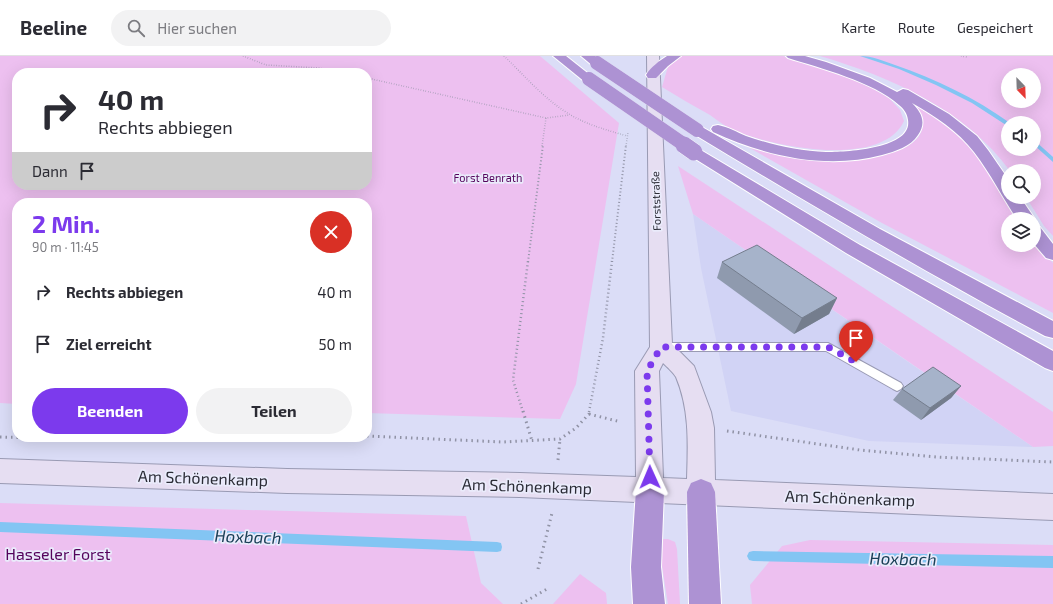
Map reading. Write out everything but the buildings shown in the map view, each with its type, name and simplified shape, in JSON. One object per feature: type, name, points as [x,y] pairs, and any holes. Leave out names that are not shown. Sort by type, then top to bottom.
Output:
[{"type":"highway","points":[[559,56],[589,79],[694,152],[853,250],[1053,362]]},
{"type":"highway","points":[[652,74],[664,63],[675,56]]},
{"type":"highway","points":[[697,124],[726,133],[750,143],[811,155],[848,156],[876,153],[898,145],[911,135],[916,124],[914,113],[904,102],[879,87],[848,74],[792,56]]},
{"type":"highway","points":[[809,56],[839,65],[882,83],[939,114],[960,130],[978,147],[1001,180]]},
{"type":"highway","points":[[592,59],[697,124],[786,183],[1053,330]]},
{"type":"highway","points":[[1041,241],[1053,254]]},
{"type":"highway","points":[[649,604],[646,567],[650,490]]},
{"type":"highway","points":[[701,492],[705,604]]},
{"type":"main road","name":"Forststraße","points":[[653,56],[652,74],[661,347]]},
{"type":"main road","points":[[650,490],[647,371],[661,347],[686,372],[698,412],[701,428],[701,492]]},
{"type":"main road","name":"Am Schönenkamp","points":[[0,471],[279,481],[520,485],[1053,507]]},
{"type":"lane","points":[[661,347],[828,347],[897,386]]},
{"type":"path","points":[[243,56],[266,65],[319,68]]},
{"type":"path","points":[[372,436],[503,442],[560,439],[576,428],[589,414],[603,338],[627,136],[592,125],[570,115],[556,105],[504,56]]},
{"type":"path","points":[[961,56],[968,57]]},
{"type":"path","points":[[372,79],[546,118],[570,115]]},
{"type":"path","points":[[532,441],[513,380],[546,118]]},
{"type":"path","points":[[589,414],[617,422]]},
{"type":"path","points":[[726,431],[860,450],[936,457],[1053,462]]},
{"type":"path","points":[[0,437],[12,437]]},
{"type":"path","points":[[558,453],[560,439]]},
{"type":"path","points":[[538,569],[552,518]]},
{"type":"path","points":[[521,604],[546,590]]},
{"type":"shaded area","points":[[693,214],[1033,447],[869,441],[731,411],[701,268]]},
{"type":"green space","name":"Forst Benrath","points":[[0,56],[540,56],[619,123],[576,384],[560,419],[372,413],[372,198],[12,198],[12,404],[0,403]]},
{"type":"green space","points":[[680,56],[783,56],[854,79],[871,87],[889,98],[900,110],[904,121],[892,136],[873,145],[851,149],[825,150],[773,143],[733,130],[662,87],[669,63]]},
{"type":"green space","points":[[820,56],[1053,56],[1053,236],[1041,221],[1041,212],[1035,212],[1030,204],[1041,204],[1041,164],[1004,164],[992,149],[949,113],[899,85],[873,74]]},
{"type":"green space","points":[[905,99],[935,116],[954,130],[971,146],[988,170],[1001,194],[1001,204],[1007,204],[1012,212],[1001,212],[1001,252],[1041,252],[1041,250],[1053,263],[1053,313],[882,223],[741,143],[856,158],[872,157],[892,153],[910,144],[917,138],[921,131],[922,123],[915,110]]},
{"type":"green space","points":[[678,166],[1053,412],[1053,446],[1033,447],[693,214]]},
{"type":"green space","name":"Hasseler Forst","points":[[0,503],[466,516],[481,583],[503,604],[0,604]]},
{"type":"green space","points":[[663,539],[668,539],[675,542],[677,549],[680,604],[668,604],[659,547],[659,542]]},
{"type":"green space","points":[[810,540],[1053,545],[1053,604],[752,604],[750,585],[782,546]]},
{"type":"green space","points":[[580,574],[606,593],[607,604],[553,604]]},
{"type":"waterway","points":[[862,56],[900,68],[956,92],[1001,119]]},
{"type":"waterway","points":[[1041,149],[1053,160]]},
{"type":"waterway","name":"Hoxbach","points":[[0,527],[497,547]]},
{"type":"waterway","name":"Hoxbach","points":[[753,556],[1053,562]]},
{"type":"route","points":[[650,477],[647,371],[661,347],[828,347],[856,362]]}]
